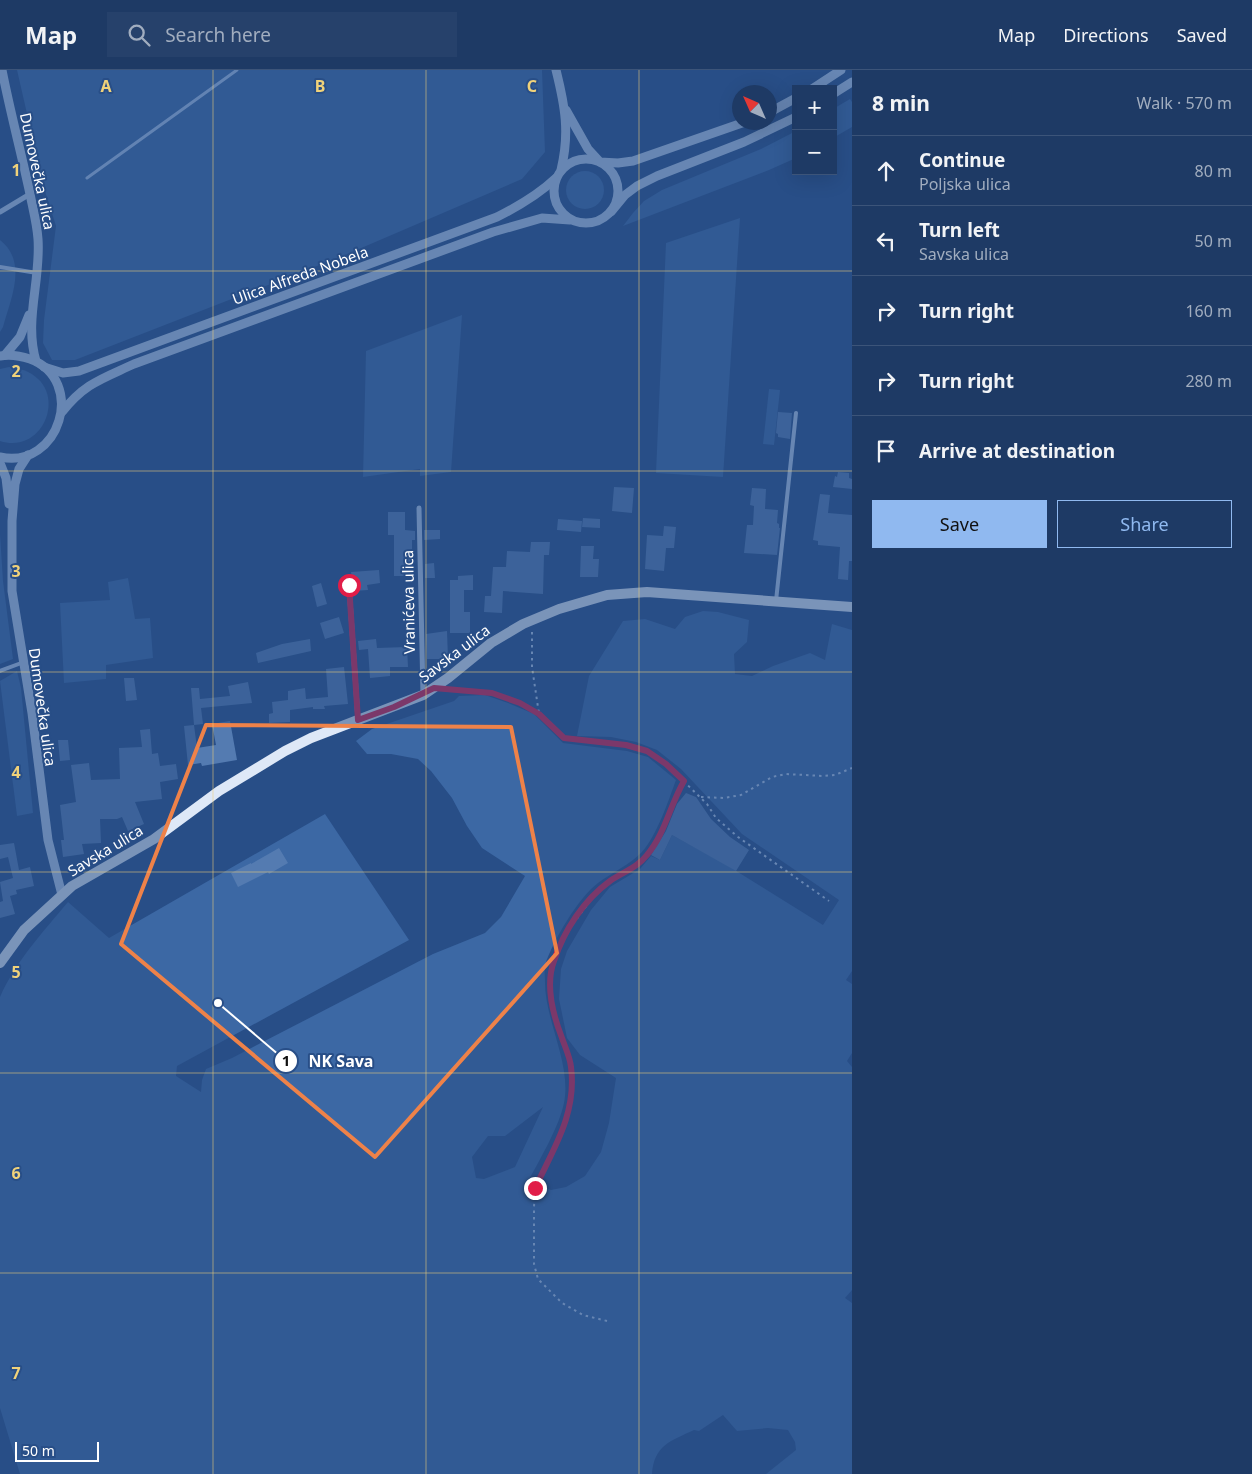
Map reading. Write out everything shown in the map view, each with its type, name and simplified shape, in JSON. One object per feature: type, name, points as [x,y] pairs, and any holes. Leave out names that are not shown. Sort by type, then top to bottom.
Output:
[{"type":"main road","name":"Savska ulica","points":[[0,963],[24,930],[62,895],[80,881],[154,839],[219,791],[250,771],[311,738],[423,695],[492,643],[532,619],[607,595],[629,593],[655,593],[852,607]]},
{"type":"street","name":"Dumovečka ulica","points":[[2,70],[30,194],[38,240],[31,341],[36,361]]},
{"type":"street","points":[[556,70],[566,110],[567,140],[553,188],[554,197],[562,214],[578,223],[587,224],[604,218],[624,195],[657,176],[744,142],[792,119]]},
{"type":"street","points":[[818,85],[841,70]]},
{"type":"street","points":[[837,91],[852,82]]},
{"type":"street","points":[[777,108],[792,100]]},
{"type":"street","points":[[566,110],[588,149],[600,162],[608,167],[618,184],[616,203],[611,212]]},
{"type":"street","points":[[558,174],[569,163],[579,159],[618,163],[633,161],[732,127]]},
{"type":"street","name":"Ulica Alfreda Nobela","points":[[44,367],[64,373],[79,371],[479,224],[522,205],[540,192],[558,174]]},
{"type":"street","points":[[0,212],[30,194]]},
{"type":"street","name":"Ulica Alfreda Nobela","points":[[62,412],[74,398],[91,384],[134,364],[493,232],[542,218],[570,220]]},
{"type":"street","name":"Dumovečka ulica","points":[[3,356],[20,336],[32,308]]},
{"type":"street","points":[[0,457],[16,458],[28,455],[40,448],[51,438],[58,426],[62,412],[61,395],[55,380],[44,367],[36,361],[21,356],[3,356]]},
{"type":"street","name":"Dumovečka ulica","points":[[28,455],[19,469],[15,484],[12,521],[12,591],[24,662],[48,840],[62,895]]},
{"type":"street","name":"Dumovečka ulica","points":[[0,463],[6,478],[12,521]]},
{"type":"street","name":"Vranićeva ulica","points":[[419,508],[423,695]]},
{"type":"street","points":[[349,585],[358,720]]},
{"type":"lane","points":[[0,267],[37,273]]},
{"type":"lane","points":[[776,601],[796,414]]},
{"type":"lane","points":[[0,671],[24,662]]},
{"type":"path","points":[[532,619],[532,667],[539,714]]},
{"type":"path","points":[[434,688],[492,693],[520,703],[539,714],[564,738],[626,745],[647,751],[666,764],[684,781],[707,804],[716,818],[738,837],[829,900]]},
{"type":"path","points":[[700,797],[724,798],[740,795],[772,777],[786,774],[823,776],[852,768]]},
{"type":"path","points":[[607,1321],[583,1315],[562,1302],[538,1279],[534,1264],[535,1188],[567,1121],[572,1092],[571,1065],[557,1026],[550,985],[553,962],[566,933],[596,893],[612,880],[636,866],[648,855],[665,825],[675,797],[684,781]]},
{"type":"highlighted area","points":[[206,725],[511,727],[557,953],[375,1157],[121,944]]},
{"type":"shaded area","points":[[17,70],[542,70],[545,152],[522,179],[345,255],[75,360],[52,360],[43,343],[44,320],[56,226],[44,188]]},
{"type":"shaded area","points":[[850,99],[852,102],[852,127],[837,136],[837,130],[837,107]]},
{"type":"shaded area","points":[[792,133],[792,160],[623,226],[644,201],[662,190],[761,149]]},
{"type":"shaded area","points":[[585,171],[592,172],[598,177],[603,183],[603,197],[598,203],[592,208],[585,209],[578,208],[572,203],[567,197],[566,190],[567,183],[572,177],[578,172]]},
{"type":"shaded area","points":[[740,218],[723,477],[656,473],[666,243]]},
{"type":"shaded area","points":[[0,240],[8,249],[13,259],[15,281],[0,332]]},
{"type":"shaded area","points":[[462,315],[451,472],[420,476],[420,469],[363,477],[366,351]]},
{"type":"shaded area","points":[[9,367],[30,373],[42,384],[48,398],[48,413],[42,426],[31,437],[17,443],[0,441],[0,369]]},
{"type":"shaded area","points":[[769,389],[780,390],[774,445],[763,444]]},
{"type":"shaded area","points":[[0,534],[3,581],[13,659],[0,664]]},
{"type":"shaded area","points":[[128,578],[135,619],[150,618],[153,658],[106,665],[106,679],[64,683],[60,603],[110,600],[108,582]]},
{"type":"shaded area","points":[[703,611],[718,612],[749,620],[747,642],[734,654],[735,674],[752,676],[773,666],[810,653],[825,660],[832,624],[852,630],[852,971],[846,980],[852,984],[852,1053],[847,1061],[852,1067],[852,1290],[845,1298],[852,1303],[852,1474],[766,1474],[796,1450],[795,1442],[788,1430],[768,1428],[737,1431],[723,1415],[699,1431],[694,1430],[665,1445],[656,1456],[652,1474],[20,1474],[0,1408],[0,997],[14,971],[31,947],[68,902],[109,938],[325,814],[409,940],[177,1066],[176,1076],[201,1092],[202,1080],[206,1069],[232,1058],[433,954],[485,933],[501,917],[525,876],[482,848],[467,826],[452,798],[431,771],[418,759],[391,754],[367,754],[356,741],[372,729],[454,701],[459,696],[485,695],[534,714],[563,743],[627,751],[648,757],[676,780],[657,828],[642,852],[598,883],[582,899],[560,932],[545,965],[546,995],[564,1073],[564,1103],[549,1142],[529,1180],[551,1190],[566,1187],[585,1176],[601,1152],[609,1123],[616,1078],[580,1055],[567,1038],[559,999],[561,969],[567,951],[591,910],[610,887],[640,869],[651,856],[660,860],[672,835],[725,864],[823,925],[839,900],[742,834],[681,769],[657,750],[636,742],[611,737],[577,736],[589,676],[623,621],[645,619],[675,629],[685,617]],"holes":[[[543,1107],[515,1167],[484,1179],[476,1178],[472,1157],[488,1136],[505,1136]]]},
{"type":"shaded area","points":[[17,671],[21,688],[33,813],[17,816],[0,681]]},
{"type":"building","points":[[778,412],[792,413],[790,439],[778,437],[776,433]]},
{"type":"building","points":[[838,472],[849,473],[849,478],[852,479],[852,489],[833,487],[835,476],[837,477]]},
{"type":"building","points":[[614,487],[634,488],[632,513],[612,511]]},
{"type":"building","points":[[752,488],[766,489],[765,509],[778,510],[777,523],[780,528],[777,555],[744,553],[747,525],[753,525],[754,506],[750,505]]},
{"type":"building","points":[[820,494],[830,495],[828,513],[852,515],[852,561],[849,561],[848,580],[838,579],[840,547],[818,545],[818,541],[813,540]]},
{"type":"building","points":[[388,512],[405,512],[405,530],[415,531],[415,540],[412,540],[412,567],[406,567],[406,576],[394,576],[394,535],[388,535]]},
{"type":"building","points":[[583,518],[600,519],[600,528],[582,527]]},
{"type":"building","points":[[558,519],[582,521],[581,532],[557,530]]},
{"type":"building","points":[[664,526],[676,527],[674,548],[666,548],[664,571],[645,569],[647,535],[663,536]]},
{"type":"building","points":[[424,530],[440,530],[440,539],[424,540]]},
{"type":"building","points":[[531,542],[550,542],[549,555],[544,555],[543,594],[503,591],[502,613],[484,612],[485,596],[491,596],[493,567],[506,567],[507,551],[530,552]]},
{"type":"building","points":[[581,546],[594,546],[593,559],[599,559],[598,577],[580,577]]},
{"type":"building","points":[[434,563],[435,578],[425,578],[425,564]]},
{"type":"building","points":[[379,570],[380,583],[367,585],[368,590],[354,591],[351,572]]},
{"type":"building","points":[[473,575],[473,590],[464,590],[464,612],[470,612],[470,633],[450,633],[450,580],[458,580],[458,576]]},
{"type":"building","points":[[321,583],[327,604],[317,607],[312,586]]},
{"type":"building","points":[[339,617],[344,633],[325,639],[320,623]]},
{"type":"building","points":[[447,631],[448,659],[427,659],[426,634]]},
{"type":"building","points":[[310,639],[311,651],[258,663],[256,653],[282,644]]},
{"type":"building","points":[[376,639],[377,648],[407,647],[408,667],[390,667],[390,676],[370,678],[368,649],[359,650],[358,641]]},
{"type":"building","points":[[344,667],[348,704],[324,706],[325,709],[313,709],[313,707],[290,710],[290,722],[269,723],[269,714],[273,713],[272,702],[288,700],[288,691],[305,688],[306,699],[328,697],[326,669]]},
{"type":"building","points":[[124,678],[134,678],[137,700],[126,701]]},
{"type":"building","points":[[248,682],[252,703],[201,708],[203,724],[194,725],[191,688],[199,688],[200,699],[230,696],[228,686]]},
{"type":"building","points":[[230,721],[237,760],[202,766],[201,763],[188,765],[184,726],[194,725],[197,748],[216,745],[212,724]]},
{"type":"building","points":[[150,729],[152,754],[158,753],[160,766],[176,764],[178,779],[160,782],[162,799],[135,802],[144,824],[128,831],[122,817],[117,819],[100,819],[101,843],[82,844],[84,854],[63,857],[61,840],[64,840],[60,805],[76,802],[71,765],[89,763],[91,780],[120,779],[119,748],[142,747],[140,730]]},
{"type":"building","points":[[58,740],[68,740],[70,760],[60,761]]},
{"type":"building","points":[[686,793],[696,797],[711,819],[730,837],[749,850],[736,871],[672,835],[660,860],[651,855],[666,831],[677,804]]},
{"type":"building","points":[[14,843],[19,870],[30,867],[34,886],[16,890],[17,894],[10,896],[15,914],[0,918],[0,902],[3,901],[0,882],[13,878],[8,857],[0,859],[0,845]]},
{"type":"building","points":[[279,848],[288,863],[269,874],[268,872],[238,887],[231,873]]},
{"type":"waterway","points":[[87,178],[237,70]]},
{"type":"place","name":"NK Sava","points":[[218,1003]]},
{"type":"route","points":[[349,585],[358,720],[423,695],[434,688],[492,693],[520,703],[539,714],[564,738],[626,745],[647,751],[666,764],[684,781],[675,797],[665,825],[648,855],[636,866],[612,880],[596,893],[566,933],[553,962],[550,985],[557,1026],[571,1065],[572,1092],[567,1121],[535,1188]]}]
